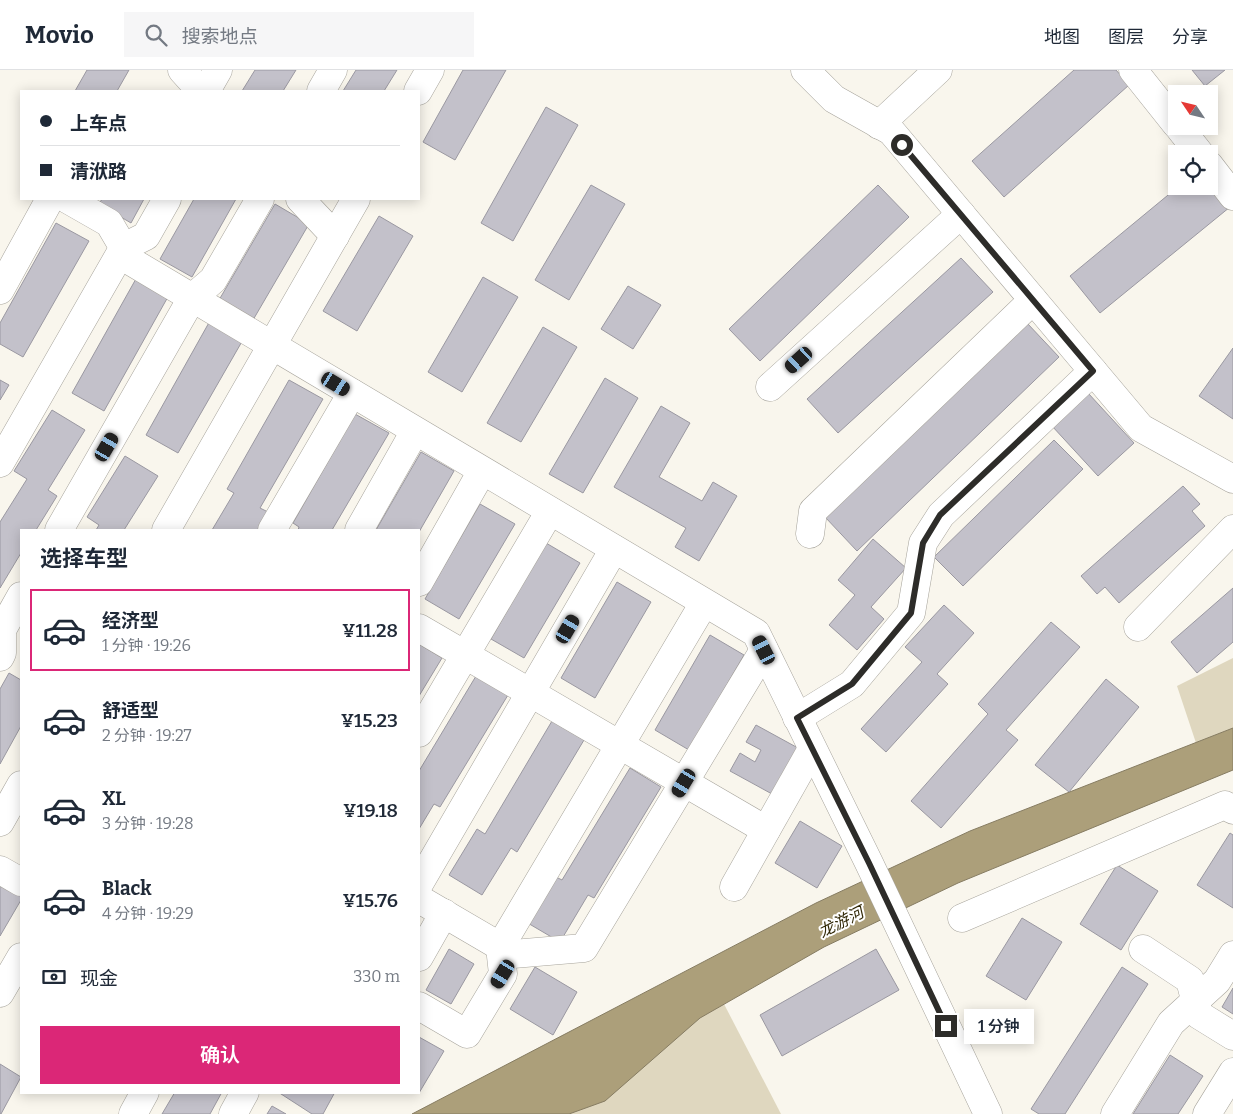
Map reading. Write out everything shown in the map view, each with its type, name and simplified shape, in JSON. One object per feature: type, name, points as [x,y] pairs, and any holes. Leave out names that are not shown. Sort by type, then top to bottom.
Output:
[{"type":"street","points":[[182,70],[200,90]]},
{"type":"street","points":[[207,90],[218,70]]},
{"type":"street","points":[[322,90],[333,70]]},
{"type":"street","points":[[419,90],[430,70]]},
{"type":"street","points":[[805,70],[834,99],[891,131],[1141,428],[1233,479]]},
{"type":"street","points":[[879,124],[938,70]]},
{"type":"street","points":[[1133,70],[1168,114]]},
{"type":"street","points":[[1185,135],[1193,145]]},
{"type":"street","points":[[1218,177],[1233,196]]},
{"type":"street","points":[[0,290],[49,200]]},
{"type":"street","points":[[69,200],[109,223],[132,262],[756,634],[869,863],[988,1114]]},
{"type":"street","points":[[0,463],[124,248],[146,236],[167,200]]},
{"type":"street","points":[[60,529],[192,298],[213,280],[259,200]]},
{"type":"street","points":[[301,200],[335,236]]},
{"type":"street","points":[[167,529],[355,200]]},
{"type":"street","points":[[770,387],[961,214]]},
{"type":"street","points":[[810,534],[813,511],[1033,300]]},
{"type":"street","points":[[797,718],[852,684],[911,613],[923,543],[940,515],[1093,371]]},
{"type":"street","points":[[273,529],[352,393]]},
{"type":"street","points":[[360,529],[415,431]]},
{"type":"street","points":[[420,580],[482,471]]},
{"type":"street","points":[[420,732],[550,511]]},
{"type":"street","points":[[1138,627],[1233,529]]},
{"type":"street","points":[[420,882],[614,549]]},
{"type":"street","points":[[6,657],[2,630],[20,598]]},
{"type":"street","points":[[420,1007],[467,1034],[503,974],[500,947],[704,603]]},
{"type":"street","points":[[420,629],[766,830]]},
{"type":"street","points":[[420,900],[513,954],[584,948],[764,650]]},
{"type":"street","points":[[734,887],[812,749]]},
{"type":"street","points":[[0,822],[20,787]]},
{"type":"street","points":[[962,918],[1226,805],[1233,810]]},
{"type":"street","points":[[0,870],[20,881]]},
{"type":"street","points":[[420,955],[444,913]]},
{"type":"street","points":[[1143,949],[1190,980],[1199,1015],[1233,1036]]},
{"type":"street","points":[[1115,1114],[1171,1023],[1217,981],[1233,955]]},
{"type":"street","points":[[0,994],[20,959]]},
{"type":"street","points":[[1207,1114],[1233,1072]]},
{"type":"street","points":[[133,1114],[144,1094]]},
{"type":"street","points":[[232,1114],[244,1094]]},
{"type":"shaded area","points":[[1233,658],[1233,728],[1196,743],[1177,686]]},
{"type":"shaded area","points":[[724,1004],[781,1114],[489,1114]]},
{"type":"water","name":"龙游河","points":[[1233,728],[1233,770],[958,883],[824,947],[700,1018],[605,1101],[569,1114],[412,1114],[816,903],[970,831]]},
{"type":"building","points":[[87,70],[129,70],[118,90],[76,90]]},
{"type":"building","points":[[255,70],[296,70],[284,90],[243,90]]},
{"type":"building","points":[[356,70],[397,70],[385,90],[344,90]]},
{"type":"building","points":[[463,70],[506,70],[455,160],[423,142]]},
{"type":"building","points":[[1074,70],[1116,70],[1129,85],[1004,197],[972,161]]},
{"type":"building","points":[[1192,70],[1225,70],[1206,85]]},
{"type":"building","points":[[546,107],[578,125],[513,241],[481,223]]},
{"type":"building","points":[[591,185],[625,204],[569,300],[535,280]]},
{"type":"building","points":[[878,185],[909,217],[760,361],[729,329]]},
{"type":"building","points":[[1168,195],[1218,195],[1230,207],[1100,313],[1070,276]]},
{"type":"building","points":[[101,200],[143,200],[131,223],[99,204]]},
{"type":"building","points":[[193,200],[235,200],[192,277],[160,259]]},
{"type":"building","points":[[275,204],[309,224],[253,320],[219,300]]},
{"type":"building","points":[[379,216],[413,236],[357,331],[323,311]]},
{"type":"building","points":[[56,223],[89,241],[23,357],[0,344],[0,323]]},
{"type":"building","points":[[961,258],[993,292],[838,433],[807,399]]},
{"type":"building","points":[[137,277],[169,295],[104,411],[72,393]]},
{"type":"building","points":[[483,277],[518,297],[462,392],[428,372]]},
{"type":"building","points":[[628,286],[661,305],[633,349],[601,329]]},
{"type":"building","points":[[211,319],[244,338],[178,453],[146,435]]},
{"type":"building","points":[[1027,323],[1059,357],[857,551],[825,517]]},
{"type":"building","points":[[543,327],[577,347],[521,442],[487,423]]},
{"type":"building","points":[[1233,348],[1233,419],[1199,396]]},
{"type":"building","points":[[605,378],[638,398],[583,493],[549,474]]},
{"type":"building","points":[[0,380],[9,385],[0,400]]},
{"type":"building","points":[[289,380],[323,399],[260,508],[268,512],[259,529],[213,529],[234,493],[227,489]]},
{"type":"building","points":[[1088,393],[1134,443],[1098,476],[1052,426]]},
{"type":"building","points":[[661,406],[690,423],[659,477],[702,501],[713,482],[737,496],[699,561],[675,547],[686,528],[614,487]]},
{"type":"building","points":[[52,410],[85,430],[48,490],[57,496],[37,529],[20,529],[20,555],[0,588],[0,522],[27,479],[14,471]]},
{"type":"building","points":[[355,414],[389,433],[333,529],[298,529],[299,527],[293,523]]},
{"type":"building","points":[[1054,440],[1083,469],[963,586],[934,557]]},
{"type":"building","points":[[421,452],[454,471],[420,530],[377,529]]},
{"type":"building","points":[[125,456],[158,476],[125,529],[97,529],[99,525],[87,517]]},
{"type":"building","points":[[1183,486],[1200,504],[1192,511],[1205,526],[1119,603],[1105,587],[1097,594],[1081,576]]},
{"type":"building","points":[[480,504],[515,524],[459,619],[425,599]]},
{"type":"building","points":[[873,539],[906,568],[871,607],[884,619],[857,650],[829,625],[855,595],[838,580]]},
{"type":"building","points":[[546,543],[580,563],[524,658],[491,639]]},
{"type":"building","points":[[617,582],[651,602],[595,698],[561,678]]},
{"type":"building","points":[[1233,588],[1233,642],[1197,673],[1171,642]]},
{"type":"building","points":[[944,605],[974,633],[937,674],[948,684],[886,752],[861,729],[922,662],[905,647]]},
{"type":"building","points":[[1051,622],[1080,647],[1006,730],[1018,740],[941,828],[911,801],[988,714],[978,704]]},
{"type":"building","points":[[710,635],[744,655],[689,750],[655,730]]},
{"type":"building","points":[[420,645],[442,658],[420,694]]},
{"type":"building","points":[[9,673],[20,679],[20,728],[0,764],[0,689]]},
{"type":"building","points":[[476,676],[508,695],[440,807],[434,804],[420,827],[420,769]]},
{"type":"building","points":[[1106,679],[1139,707],[1069,792],[1035,765]]},
{"type":"building","points":[[552,721],[584,740],[517,852],[511,848],[482,895],[449,875],[477,829],[485,834]]},
{"type":"building","points":[[756,725],[798,748],[772,794],[730,771],[740,753],[755,762],[761,750],[746,742]]},
{"type":"building","points":[[630,768],[661,787],[594,898],[588,895],[560,942],[526,922],[554,876],[562,880]]},
{"type":"building","points":[[800,821],[842,846],[817,888],[775,863]]},
{"type":"building","points":[[1230,833],[1233,835],[1233,908],[1197,885]]},
{"type":"building","points":[[1117,865],[1158,891],[1121,950],[1080,924]]},
{"type":"building","points":[[0,882],[20,894],[20,902],[0,936]]},
{"type":"building","points":[[1022,918],[1062,942],[1026,1000],[986,976]]},
{"type":"building","points":[[449,949],[474,964],[451,1004],[426,990]]},
{"type":"building","points":[[876,949],[899,990],[782,1056],[760,1015]]},
{"type":"building","points":[[535,967],[577,992],[553,1035],[510,1009]]},
{"type":"building","points":[[1122,967],[1148,984],[1065,1114],[1039,1114],[1031,1109]]},
{"type":"building","points":[[1233,988],[1233,1014],[1222,1007]]},
{"type":"building","points":[[420,1038],[444,1051],[420,1091]]},
{"type":"building","points":[[1170,1055],[1203,1076],[1178,1114],[1133,1114]]},
{"type":"building","points":[[0,1064],[20,1076],[20,1079],[0,1114]]},
{"type":"building","points":[[174,1094],[221,1094],[210,1114],[162,1114]]},
{"type":"building","points":[[281,1094],[334,1094],[323,1114],[312,1114]]},
{"type":"building","points":[[272,1106],[286,1114],[267,1114]]},
{"type":"route","points":[[902,145],[1093,371],[940,515],[923,543],[911,613],[852,684],[797,718],[869,863],[946,1026]]}]
